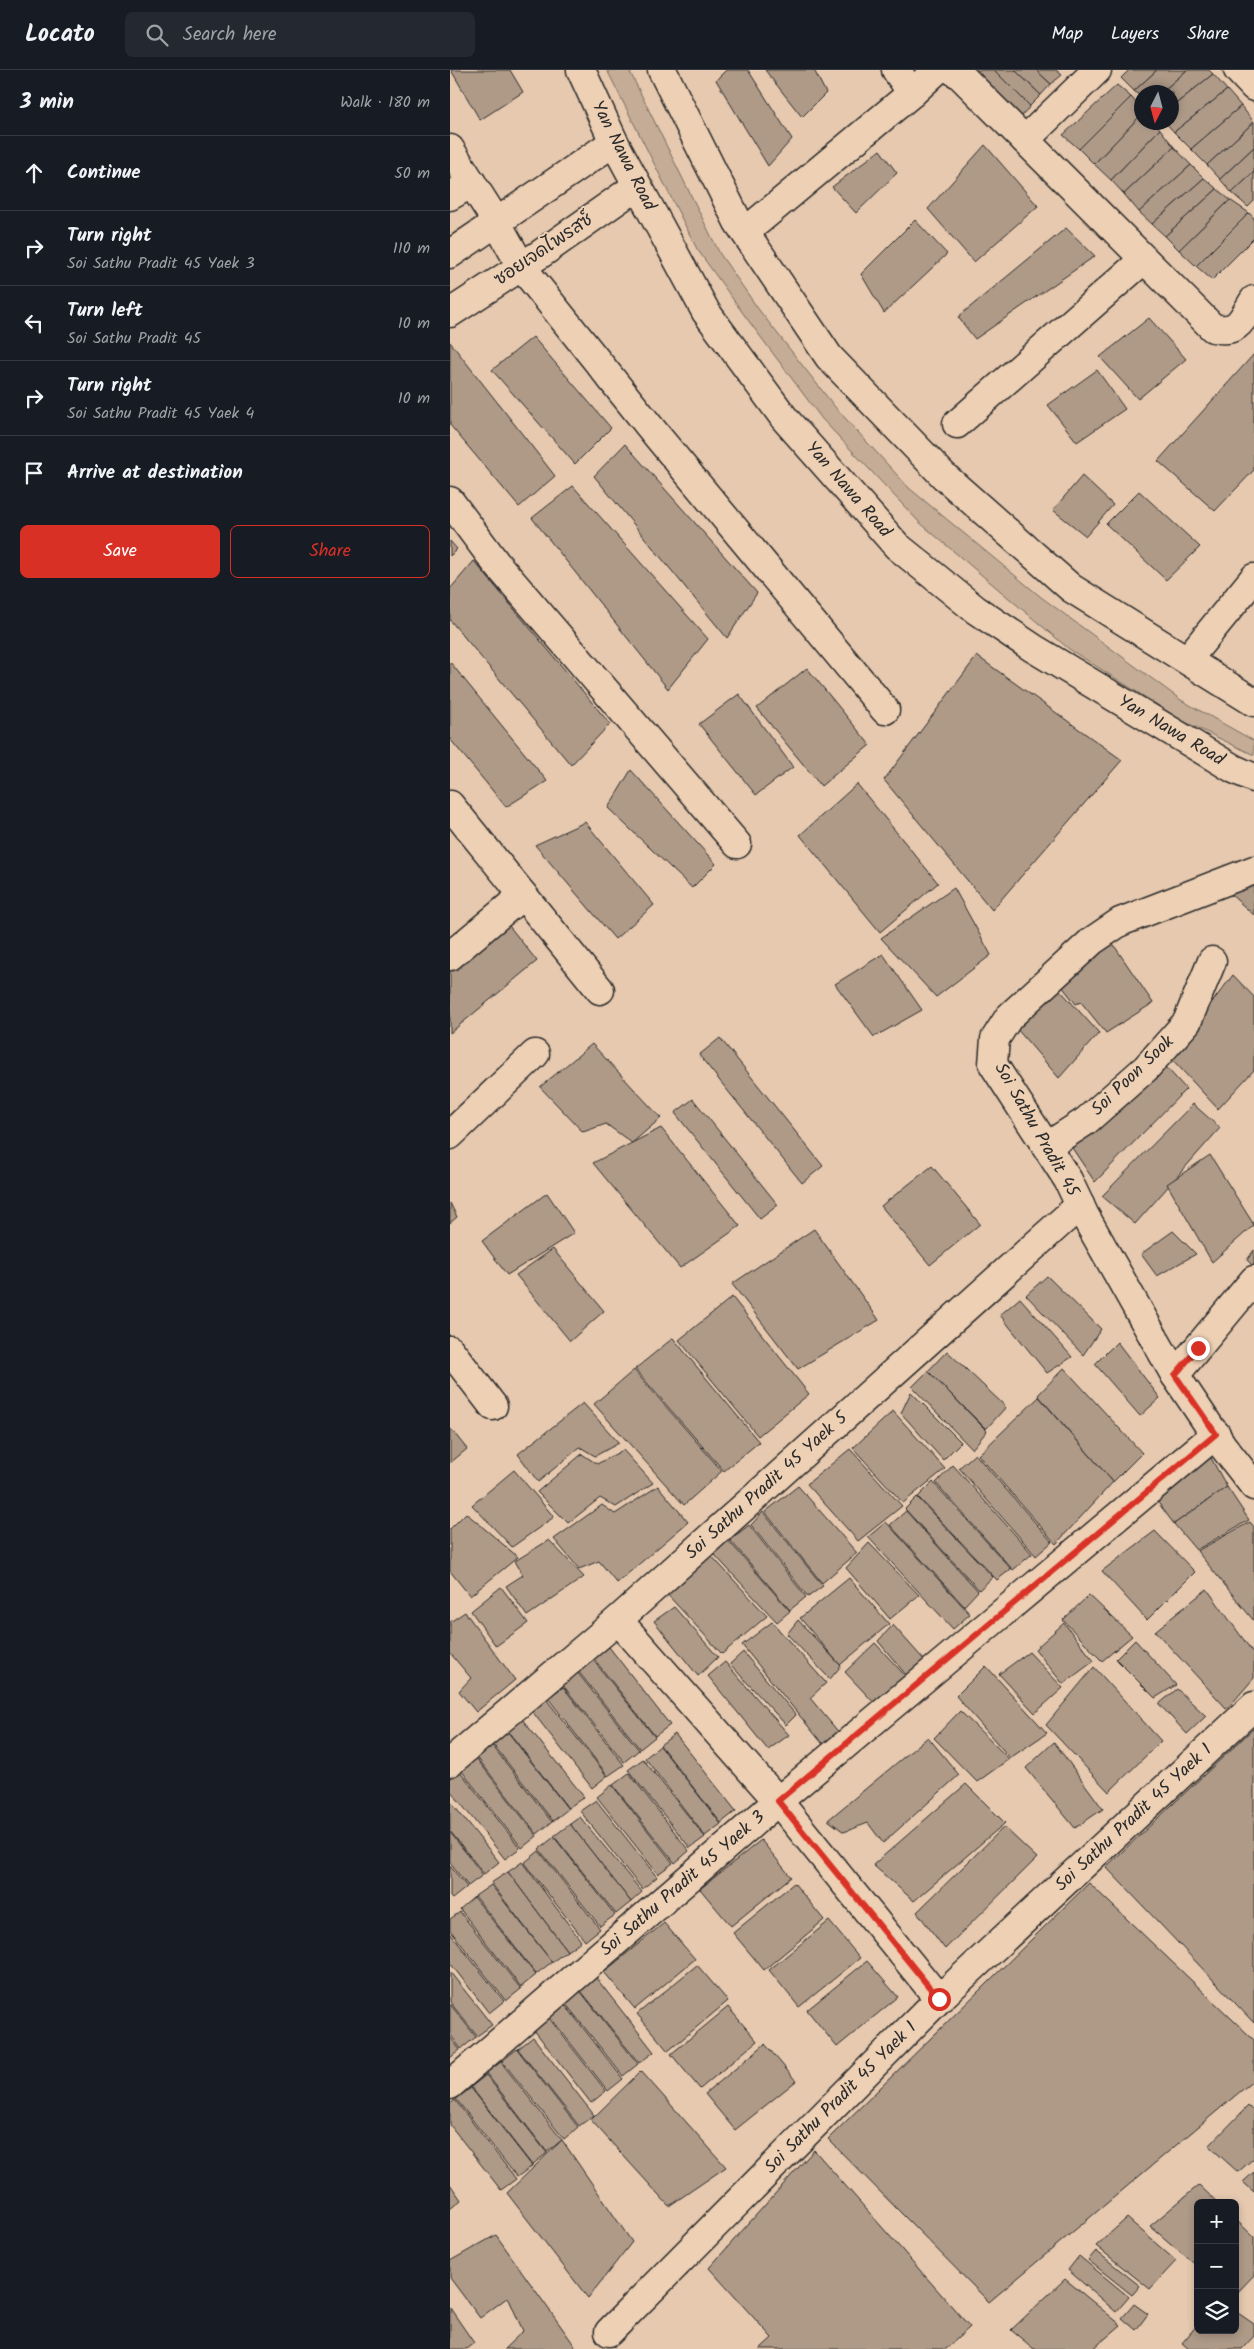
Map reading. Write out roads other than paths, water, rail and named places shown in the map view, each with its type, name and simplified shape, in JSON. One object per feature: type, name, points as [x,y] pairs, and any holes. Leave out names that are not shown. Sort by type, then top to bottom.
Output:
[{"type":"street","name":"Yan Nawa Road","points":[[581,70],[614,142],[706,312],[785,418],[897,546],[976,610],[1033,648],[1234,769],[1254,778]]},
{"type":"street","points":[[662,70],[745,232],[829,357],[944,476],[1070,588],[1254,702]]},
{"type":"street","points":[[896,70],[912,93]]},
{"type":"street","points":[[745,232],[937,70]]},
{"type":"street","points":[[952,70],[960,74],[1143,260],[1214,328],[1226,331],[1237,327],[1254,300]]},
{"type":"street","points":[[1025,140],[1097,70]]},
{"type":"street","points":[[1238,70],[1254,87]]},
{"type":"street","points":[[450,254],[614,142]]},
{"type":"street","points":[[450,149],[461,190],[496,221],[520,266],[658,437],[884,710]]},
{"type":"street","name":"ซอยเจดไพรสซ์","points":[[450,313],[637,186]]},
{"type":"street","points":[[957,424],[1143,260]]},
{"type":"street","points":[[450,501],[496,563],[737,844]]},
{"type":"street","points":[[1187,660],[1254,578]]},
{"type":"street","points":[[450,805],[600,990]]},
{"type":"street","name":"Soi Sathu Pradit 45","points":[[1254,870],[1120,922],[1092,941],[1009,1017],[995,1039],[993,1064],[1068,1180],[1080,1205],[1175,1375],[1222,1445],[1254,1486]]},
{"type":"street","points":[[450,956],[523,896]]},
{"type":"street","name":"Soi Poon Sook","points":[[1046,1147],[1086,1121],[1146,1068],[1187,1022],[1212,961]]},
{"type":"street","points":[[450,1135],[535,1054]]},
{"type":"street","name":"Soi Sathu Pradit 45 Yaek 5","points":[[450,1762],[618,1620],[1080,1205]]},
{"type":"street","points":[[1175,1375],[1254,1280]]},
{"type":"street","points":[[450,1350],[493,1406]]},
{"type":"street","name":"Soi Sathu Pradit 45 Yaek 3","points":[[450,2084],[778,1801],[1216,1434]]},
{"type":"street","points":[[618,1620],[778,1801],[939,1999]]},
{"type":"street","name":"Soi Sathu Pradit 45 Yaek 1","points":[[609,2332],[939,1999],[1254,1706]]}]
